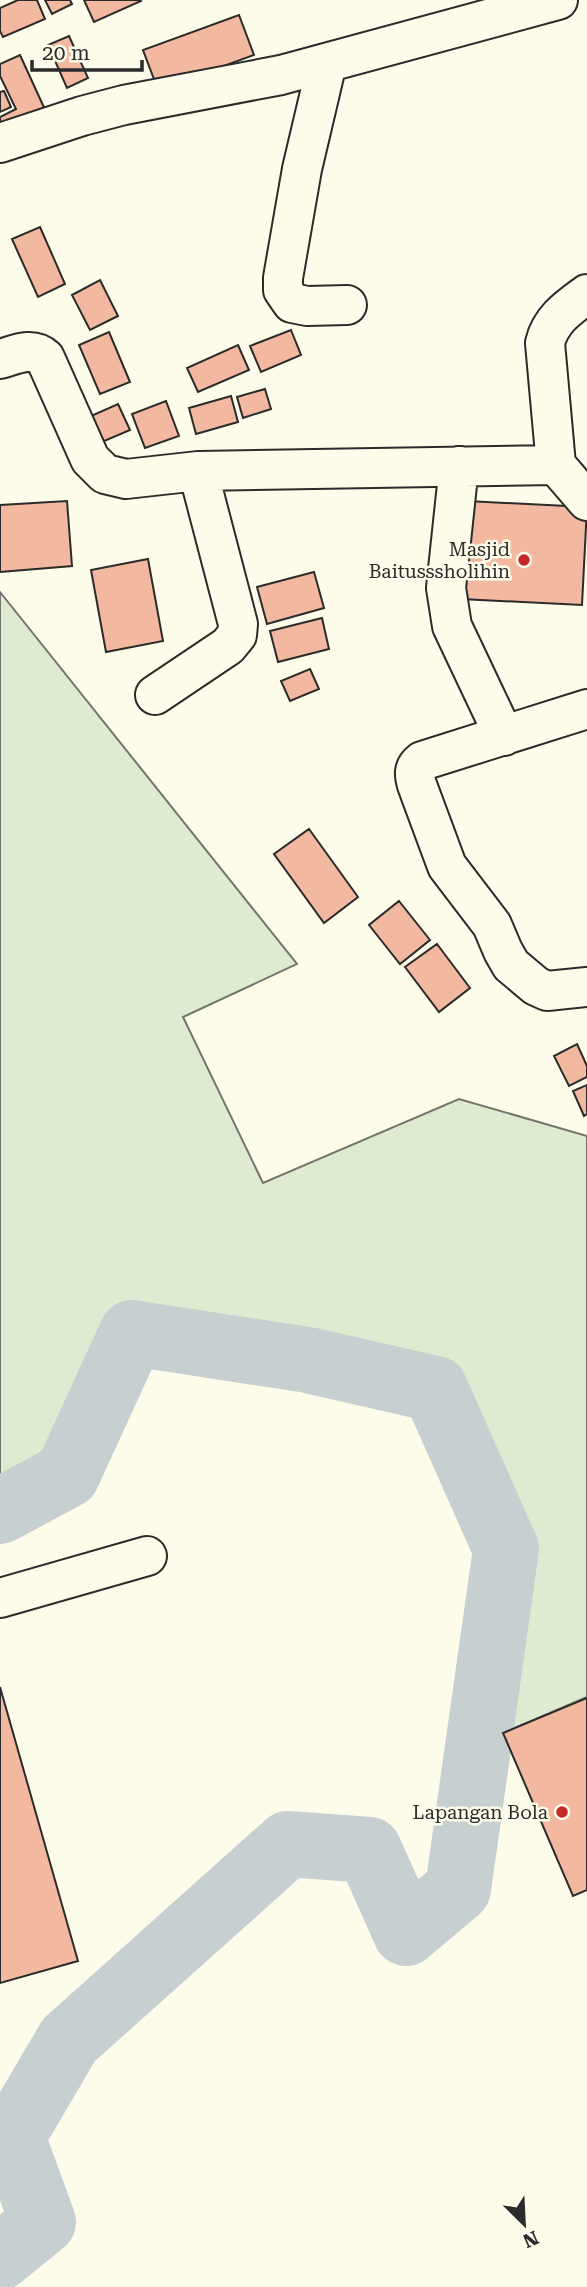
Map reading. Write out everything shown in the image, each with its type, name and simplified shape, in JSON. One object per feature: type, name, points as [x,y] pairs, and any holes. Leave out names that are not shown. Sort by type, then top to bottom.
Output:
[{"type":"street","points":[[0,143],[124,105],[281,75],[558,0]]},
{"type":"street","points":[[327,63],[302,169],[283,290],[292,303],[307,306],[347,305]]},
{"type":"street","points":[[587,295],[559,315],[548,330],[545,343],[556,465],[587,501]]},
{"type":"street","points":[[0,359],[27,351],[40,353],[45,358],[90,459],[105,474],[126,479],[198,471],[556,465]]},
{"type":"street","points":[[459,466],[446,588],[452,626],[505,736]]},
{"type":"street","points":[[155,695],[228,646],[237,635],[238,624],[198,471]]},
{"type":"street","points":[[587,709],[422,761],[415,771],[417,785],[447,866],[492,925],[512,965],[536,986],[547,991],[587,987]]},
{"type":"street","points":[[0,1598],[148,1556]]},
{"type":"green space","points":[[0,592],[297,964],[183,1017],[263,1183],[459,1099],[587,1136],[587,1697],[470,1747],[506,1497],[455,1375],[236,1320],[127,1378],[26,1532],[0,1525]]},
{"type":"building","points":[[18,0],[37,0],[45,19],[3,37],[0,31],[0,8]]},
{"type":"building","points":[[45,0],[70,0],[72,4],[52,14]]},
{"type":"building","points":[[84,0],[140,0],[141,1],[94,22]]},
{"type":"building","points":[[239,15],[254,55],[158,90],[143,50]]},
{"type":"building","points":[[69,36],[88,78],[67,88],[48,45]]},
{"type":"building","points":[[20,55],[47,114],[0,130],[0,117],[16,109],[0,76],[0,64]]},
{"type":"building","points":[[4,91],[11,107],[0,112],[0,92]]},
{"type":"building","points":[[40,227],[65,284],[38,297],[12,239]]},
{"type":"building","points":[[100,280],[118,316],[90,330],[72,295]]},
{"type":"building","points":[[291,330],[301,355],[261,372],[250,346]]},
{"type":"building","points":[[109,332],[130,382],[100,394],[79,345]]},
{"type":"building","points":[[238,345],[249,370],[198,392],[187,368]]},
{"type":"building","points":[[265,389],[271,409],[243,418],[237,397]]},
{"type":"building","points":[[231,396],[238,422],[196,434],[189,408]]},
{"type":"building","points":[[166,401],[179,436],[145,448],[132,414]]},
{"type":"building","points":[[118,404],[130,430],[102,442],[91,416]]},
{"type":"building","points":[[67,501],[72,566],[0,572],[0,505]]},
{"type":"building","name":"Masjid Baitusssholihin","points":[[467,501],[587,507],[582,605],[461,599]]},
{"type":"building","points":[[148,559],[163,641],[106,652],[91,570]]},
{"type":"building","points":[[314,572],[324,608],[267,624],[257,587]]},
{"type":"building","points":[[322,618],[329,649],[278,662],[270,631]]},
{"type":"building","points":[[310,669],[319,689],[290,701],[281,681]]},
{"type":"building","points":[[309,829],[358,897],[324,923],[274,854]]},
{"type":"building","points":[[399,901],[430,940],[400,964],[369,925]]},
{"type":"building","points":[[437,944],[470,988],[439,1012],[405,967]]},
{"type":"building","points":[[577,1044],[587,1066],[587,1077],[569,1086],[554,1056]]},
{"type":"building","points":[[587,1085],[587,1114],[584,1116],[573,1091]]},
{"type":"building","points":[[0,1687],[78,1961],[0,1983]]},
{"type":"building","name":"Lapangan Bola","points":[[587,1698],[587,1890],[573,1896],[503,1733]]},
{"type":"waterway","points":[[0,1511],[67,1475],[132,1333],[308,1360],[435,1389],[506,1549],[458,1889],[406,1933],[369,1850],[288,1844],[69,2040],[12,2137],[43,2222],[0,2257]]},
{"type":"place","name":"Masjid Baitusssholihin","points":[[524,560]]},
{"type":"place","name":"Lapangan Bola","points":[[562,1812]]}]
